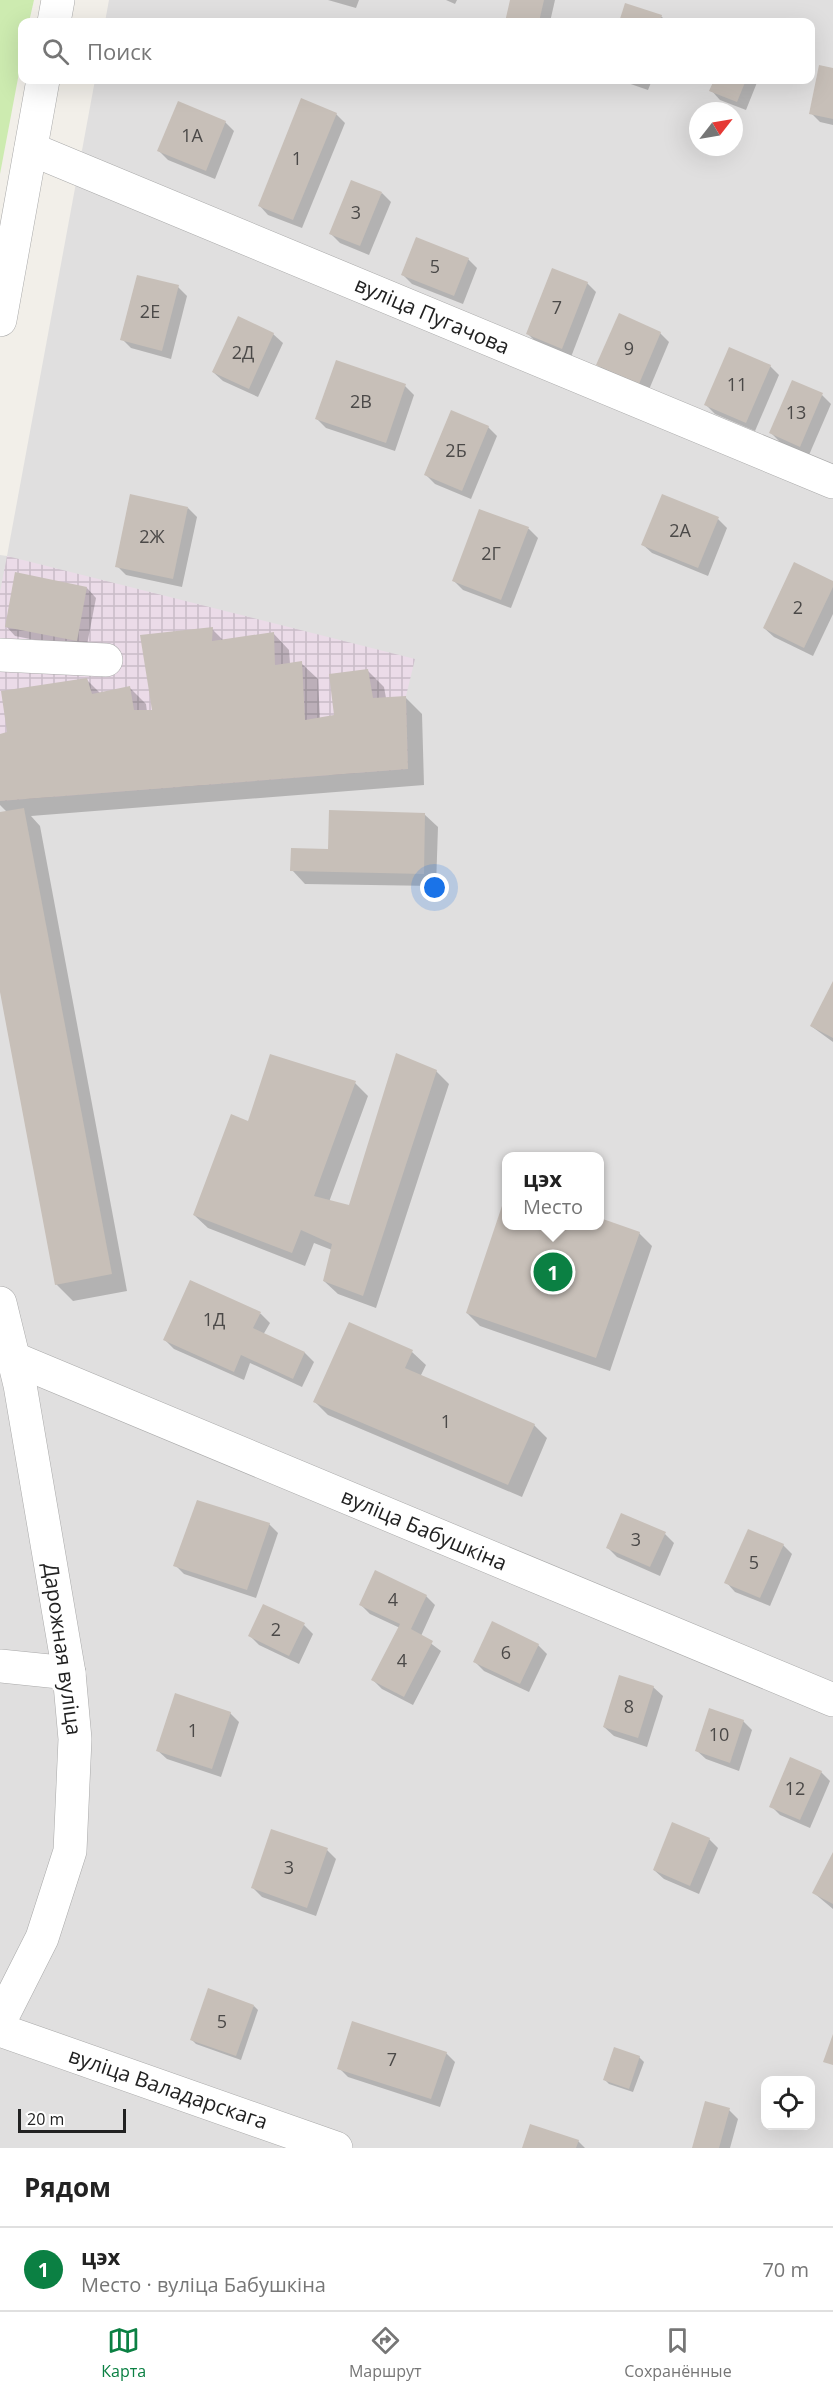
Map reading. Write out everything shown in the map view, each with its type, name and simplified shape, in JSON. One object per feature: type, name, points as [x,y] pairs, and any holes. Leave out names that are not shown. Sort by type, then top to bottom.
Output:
[{"type":"street","points":[[55,18],[58,0]]},
{"type":"street","points":[[0,320],[42,84]]},
{"type":"street","name":"вуліца Пугачова","points":[[30,149],[833,482]]},
{"type":"street","points":[[0,655],[106,660]]},
{"type":"street","name":"Дарожная вуліца","points":[[0,1303],[12,1378],[69,1673],[75,1739],[70,1851],[42,1938],[0,2021]]},
{"type":"street","name":"вуліца Бабушкіна","points":[[12,1378],[833,1700]]},
{"type":"street","points":[[0,1666],[69,1673]]},
{"type":"street","name":"вуліца Валадарскага","points":[[0,2030],[336,2148]]},
{"type":"shaded area","points":[[109,0],[833,0],[833,2148],[0,2148],[0,555],[7,556],[94,84],[815,84],[815,18],[106,18]]},
{"type":"shaded area","points":[[7,556],[415,659],[406,696],[408,769],[0,801],[0,592]]},
{"type":"green space","points":[[0,0],[34,0],[30,18],[18,18],[18,78],[0,174]]},
{"type":"building","points":[[510,0],[544,0],[540,18],[506,18]]},
{"type":"building","points":[[625,3],[662,15],[661,18],[620,18]]},
{"type":"building","points":[[819,65],[833,68],[833,119],[809,114]]},
{"type":"building","points":[[712,84],[744,84],[737,102],[709,91]]},
{"type":"building","points":[[301,98],[337,113],[293,220],[258,206]]},
{"type":"building","points":[[178,101],[226,121],[206,171],[157,151]]},
{"type":"building","points":[[351,180],[382,192],[360,246],[329,234]]},
{"type":"building","points":[[416,237],[469,258],[454,296],[401,275]]},
{"type":"building","points":[[552,268],[588,282],[562,349],[526,334]]},
{"type":"building","points":[[137,275],[179,285],[162,351],[120,340]]},
{"type":"building","points":[[619,313],[661,332],[639,384],[596,365]]},
{"type":"building","points":[[238,316],[274,333],[249,389],[212,372]]},
{"type":"building","points":[[729,347],[771,365],[746,423],[704,405]]},
{"type":"building","points":[[336,360],[406,384],[386,443],[315,419]]},
{"type":"building","points":[[792,380],[823,393],[800,447],[769,433]]},
{"type":"building","points":[[451,410],[489,426],[462,491],[424,475]]},
{"type":"building","points":[[130,494],[188,507],[173,579],[115,567]]},
{"type":"building","points":[[662,494],[719,517],[698,568],[641,545]]},
{"type":"building","points":[[479,509],[529,527],[501,600],[452,581]]},
{"type":"building","points":[[794,562],[833,581],[833,587],[804,648],[763,628]]},
{"type":"building","points":[[15,572],[87,587],[77,641],[5,627]]},
{"type":"building","points":[[213,627],[212,641],[274,632],[275,665],[302,661],[305,720],[334,715],[329,674],[368,669],[373,698],[406,696],[408,769],[0,801],[0,734],[7,732],[1,691],[87,678],[92,694],[130,686],[134,710],[152,710],[140,635]]},
{"type":"building","points":[[24,808],[112,1274],[55,1285],[0,992],[0,812]]},
{"type":"building","points":[[329,810],[425,813],[424,874],[290,871],[291,848],[328,849]]},
{"type":"building","points":[[833,981],[833,1038],[810,1026]]},
{"type":"building","points":[[396,1053],[437,1070],[363,1296],[323,1281],[332,1244],[301,1230],[292,1253],[193,1215],[231,1114],[248,1121],[270,1054],[356,1081],[314,1196],[349,1205]]},
{"type":"building","points":[[502,1206],[502,1230],[604,1230],[604,1219],[640,1232],[596,1358],[466,1313]]},
{"type":"building","points":[[190,1280],[261,1312],[253,1328],[305,1352],[293,1379],[241,1355],[234,1372],[163,1340]]},
{"type":"building","points":[[349,1322],[413,1350],[405,1368],[535,1424],[508,1485],[313,1402]]},
{"type":"building","points":[[197,1500],[270,1523],[247,1590],[173,1566]]},
{"type":"building","points":[[621,1513],[666,1532],[650,1567],[606,1548]]},
{"type":"building","points":[[748,1529],[784,1544],[760,1598],[724,1583]]},
{"type":"building","points":[[375,1570],[427,1595],[411,1629],[433,1641],[404,1697],[371,1680],[400,1624],[359,1605]]},
{"type":"building","points":[[263,1604],[305,1623],[289,1656],[248,1636]]},
{"type":"building","points":[[492,1621],[539,1644],[520,1684],[473,1662]]},
{"type":"building","points":[[619,1675],[654,1686],[638,1738],[603,1727]]},
{"type":"building","points":[[175,1693],[231,1712],[212,1769],[156,1751]]},
{"type":"building","points":[[709,1708],[744,1720],[730,1763],[695,1751]]},
{"type":"building","points":[[790,1757],[822,1771],[800,1820],[769,1807]]},
{"type":"building","points":[[672,1822],[710,1838],[690,1886],[653,1870]]},
{"type":"building","points":[[271,1829],[328,1848],[307,1908],[251,1888]]},
{"type":"building","points":[[833,1852],[833,1904],[812,1893]]},
{"type":"building","points":[[208,1988],[254,2005],[236,2056],[190,2040]]},
{"type":"building","points":[[352,2021],[447,2052],[431,2099],[337,2069]]},
{"type":"building","points":[[833,2034],[833,2065],[823,2062]]},
{"type":"building","points":[[614,2047],[640,2056],[629,2089],[603,2080]]},
{"type":"building","points":[[705,2101],[730,2108],[719,2148],[692,2148]]},
{"type":"building","points":[[530,2124],[579,2140],[576,2148],[522,2148]]},
{"type":"place","name":"цэх","points":[[553,1272]]}]
